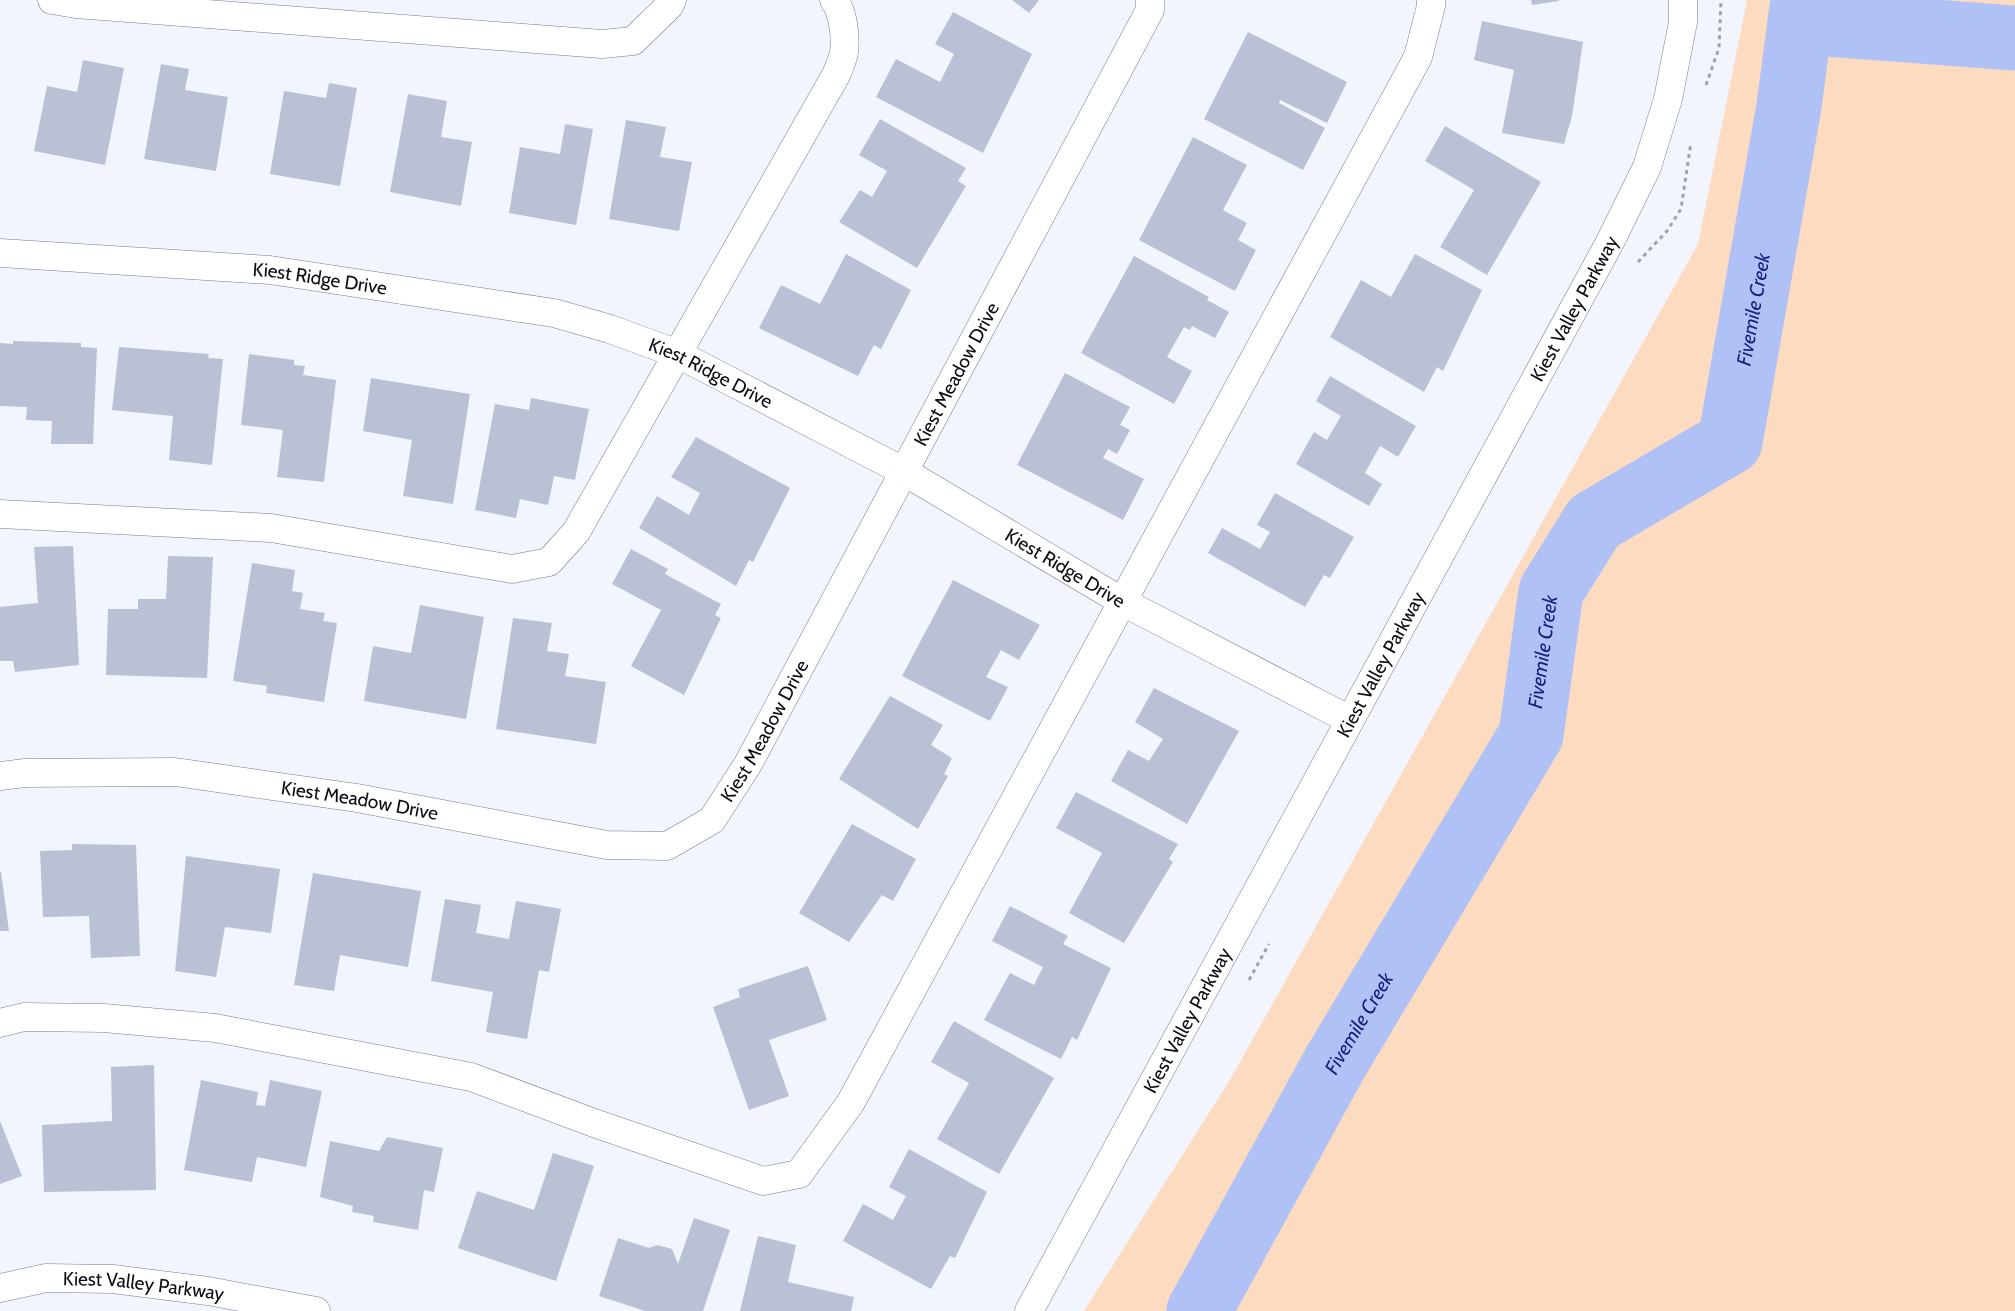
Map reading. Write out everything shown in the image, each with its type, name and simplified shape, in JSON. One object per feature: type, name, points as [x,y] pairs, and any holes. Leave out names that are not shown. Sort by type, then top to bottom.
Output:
[{"type":"street","points":[[68,1],[602,44],[633,40],[669,6],[672,0]]},
{"type":"street","points":[[0,514],[271,528],[512,569],[549,562],[576,532],[836,75],[844,52],[844,28],[838,6],[834,0]]},
{"type":"street","name":"Kiest Meadow Drive","points":[[0,776],[25,773],[175,772],[357,798],[607,845],[667,846],[712,820],[748,764],[1150,10],[1150,0]]},
{"type":"street","points":[[0,1023],[24,1017],[104,1018],[214,1028],[471,1077],[594,1123],[762,1181],[799,1174],[851,1102],[1418,57],[1431,0]]},
{"type":"street","name":"Kiest Valley Parkway","points":[[1028,1311],[1610,242],[1647,167],[1668,99],[1683,22],[1683,0]]},
{"type":"street","name":"Kiest Ridge Drive","points":[[0,253],[270,270],[554,313],[610,329],[678,354],[903,471],[1123,602],[1350,720]]},
{"type":"street","name":"Kiest Valley Parkway","points":[[0,1288],[46,1278],[114,1279],[208,1290],[316,1311]]},
{"type":"shaded area","points":[[1747,0],[2015,0],[2015,1311],[1084,1311],[1231,1078],[1698,244]]},
{"type":"building","points":[[1012,0],[1039,0],[1029,13]]},
{"type":"building","points":[[1531,0],[1559,0],[1559,1],[1532,5]]},
{"type":"building","points":[[953,12],[1032,54],[983,153],[876,97],[896,59],[940,82],[954,54],[935,44]]},
{"type":"building","points":[[1482,21],[1583,42],[1572,116],[1564,144],[1502,133],[1514,70],[1474,60]]},
{"type":"building","points":[[1248,32],[1347,82],[1327,123],[1280,100],[1279,103],[1325,128],[1303,170],[1204,119]]},
{"type":"building","points":[[83,60],[124,68],[105,165],[34,151],[47,86],[77,92]]},
{"type":"building","points":[[161,64],[189,69],[185,90],[228,97],[216,171],[144,159]]},
{"type":"building","points":[[329,83],[357,88],[340,186],[270,174],[284,91],[326,98]]},
{"type":"building","points":[[408,94],[447,101],[441,137],[472,142],[461,206],[390,192]]},
{"type":"building","points":[[880,119],[966,168],[958,181],[966,186],[917,268],[839,222],[860,190],[872,197],[887,171],[859,155]]},
{"type":"building","points":[[626,120],[666,127],[660,157],[692,162],[679,231],[609,219]]},
{"type":"building","points":[[565,124],[593,129],[576,225],[509,213],[520,147],[560,154]]},
{"type":"building","points":[[1445,126],[1541,182],[1487,275],[1440,247],[1474,190],[1425,161]]},
{"type":"building","points":[[1193,137],[1247,165],[1223,210],[1247,223],[1238,240],[1256,250],[1235,291],[1139,240]]},
{"type":"building","points":[[846,254],[911,290],[881,349],[874,345],[858,376],[759,328],[781,285],[820,304]]},
{"type":"building","points":[[1415,254],[1482,290],[1443,371],[1437,367],[1424,392],[1330,337],[1361,280],[1391,297]]},
{"type":"building","points":[[1134,256],[1209,297],[1207,300],[1229,312],[1215,338],[1192,326],[1190,330],[1184,327],[1167,357],[1192,371],[1174,404],[1081,353]]},
{"type":"building","points":[[13,341],[81,343],[81,347],[97,348],[93,444],[51,444],[52,421],[26,420],[27,407],[0,406],[0,343],[13,344]]},
{"type":"building","points":[[119,347],[209,354],[208,358],[223,359],[212,465],[169,460],[173,416],[112,410]]},
{"type":"building","points":[[249,354],[294,360],[294,365],[305,366],[303,375],[336,380],[324,482],[277,477],[283,430],[241,425]]},
{"type":"building","points":[[1065,373],[1130,407],[1120,425],[1130,430],[1117,454],[1108,449],[1103,458],[1144,479],[1123,520],[1017,465]]},
{"type":"building","points":[[1330,376],[1416,426],[1398,457],[1380,446],[1365,473],[1382,484],[1369,506],[1296,464],[1314,432],[1327,440],[1341,416],[1316,401]]},
{"type":"building","points":[[371,378],[470,394],[453,504],[403,496],[412,440],[363,431]]},
{"type":"building","points":[[531,398],[589,409],[575,480],[554,476],[548,505],[520,499],[516,518],[475,510],[495,404],[529,410]]},
{"type":"building","points":[[696,437],[790,488],[753,562],[749,560],[736,586],[639,528],[657,496],[689,515],[700,493],[671,477]]},
{"type":"building","points":[[1275,493],[1354,537],[1330,578],[1324,575],[1305,607],[1208,553],[1222,528],[1260,549],[1270,532],[1257,525]]},
{"type":"building","points":[[73,546],[79,665],[15,672],[13,661],[0,661],[0,607],[38,603],[34,547]]},
{"type":"building","points":[[631,549],[668,569],[665,574],[721,604],[715,615],[721,618],[684,695],[631,666],[661,610],[612,584]]},
{"type":"building","points":[[168,556],[213,557],[207,678],[106,675],[108,609],[138,609],[138,599],[166,599]]},
{"type":"building","points":[[252,563],[295,570],[292,591],[303,593],[300,609],[325,613],[323,621],[337,623],[324,702],[266,693],[267,686],[233,681]]},
{"type":"building","points":[[953,580],[1040,625],[1019,660],[1001,650],[986,677],[1008,687],[990,721],[902,676]]},
{"type":"building","points":[[420,605],[484,617],[466,719],[364,701],[373,646],[411,653]]},
{"type":"building","points":[[513,618],[552,623],[547,651],[569,654],[565,676],[606,682],[596,744],[496,729]]},
{"type":"building","points":[[1154,688],[1239,731],[1187,824],[1111,781],[1128,750],[1149,761],[1163,739],[1135,722]]},
{"type":"building","points":[[890,696],[943,725],[931,745],[952,758],[944,774],[948,776],[918,829],[839,779]]},
{"type":"building","points":[[1076,792],[1178,844],[1169,859],[1173,862],[1124,943],[1069,913],[1102,853],[1056,828]]},
{"type":"building","points":[[852,824],[916,859],[893,901],[882,895],[849,942],[799,913]]},
{"type":"building","points":[[72,844],[136,845],[140,956],[91,958],[89,916],[43,917],[40,851],[72,850]]},
{"type":"building","points":[[186,856],[280,869],[271,933],[225,927],[216,977],[175,971]]},
{"type":"building","points":[[1,872],[9,931],[0,931]]},
{"type":"building","points":[[313,873],[421,891],[408,967],[340,955],[334,991],[294,985]]},
{"type":"building","points":[[445,899],[481,905],[476,933],[509,939],[516,901],[561,909],[549,972],[539,970],[527,1039],[486,1032],[493,992],[431,981]]},
{"type":"building","points":[[1010,906],[1068,936],[1063,944],[1111,968],[1077,1040],[1072,1037],[1061,1059],[984,1020],[1010,973],[1034,985],[1043,967],[992,941]]},
{"type":"building","points":[[808,966],[827,1020],[769,1040],[789,1096],[749,1110],[713,1007],[740,997],[738,989]]},
{"type":"building","points":[[954,1021],[1054,1078],[999,1174],[937,1139],[969,1083],[931,1062]]},
{"type":"building","points":[[154,1065],[156,1190],[44,1192],[42,1125],[112,1121],[111,1067]]},
{"type":"building","points":[[201,1080],[258,1092],[256,1105],[265,1106],[270,1080],[322,1091],[306,1167],[257,1157],[252,1182],[184,1170]]},
{"type":"building","points":[[0,1121],[22,1176],[0,1184]]},
{"type":"building","points":[[387,1137],[443,1148],[434,1192],[424,1190],[418,1230],[373,1222],[374,1216],[352,1212],[353,1206],[320,1197],[330,1141],[379,1151]]},
{"type":"building","points":[[909,1149],[987,1192],[955,1258],[950,1256],[931,1289],[843,1241],[863,1204],[893,1220],[906,1196],[889,1187]]},
{"type":"building","points":[[553,1153],[594,1166],[556,1281],[458,1248],[477,1191],[534,1210]]},
{"type":"building","points":[[694,1218],[730,1230],[703,1311],[645,1311],[599,1296],[618,1238],[649,1248],[657,1245],[672,1249],[678,1264]]},
{"type":"building","points":[[758,1236],[796,1245],[788,1282],[854,1297],[851,1311],[740,1311]]},
{"type":"waterway","name":"Fivemile Creek","points":[[1199,1311],[1335,1063],[1531,735],[1551,591],[1594,522],[1730,442],[1789,106],[1803,0]]},
{"type":"waterway","points":[[1800,22],[2015,38]]}]
